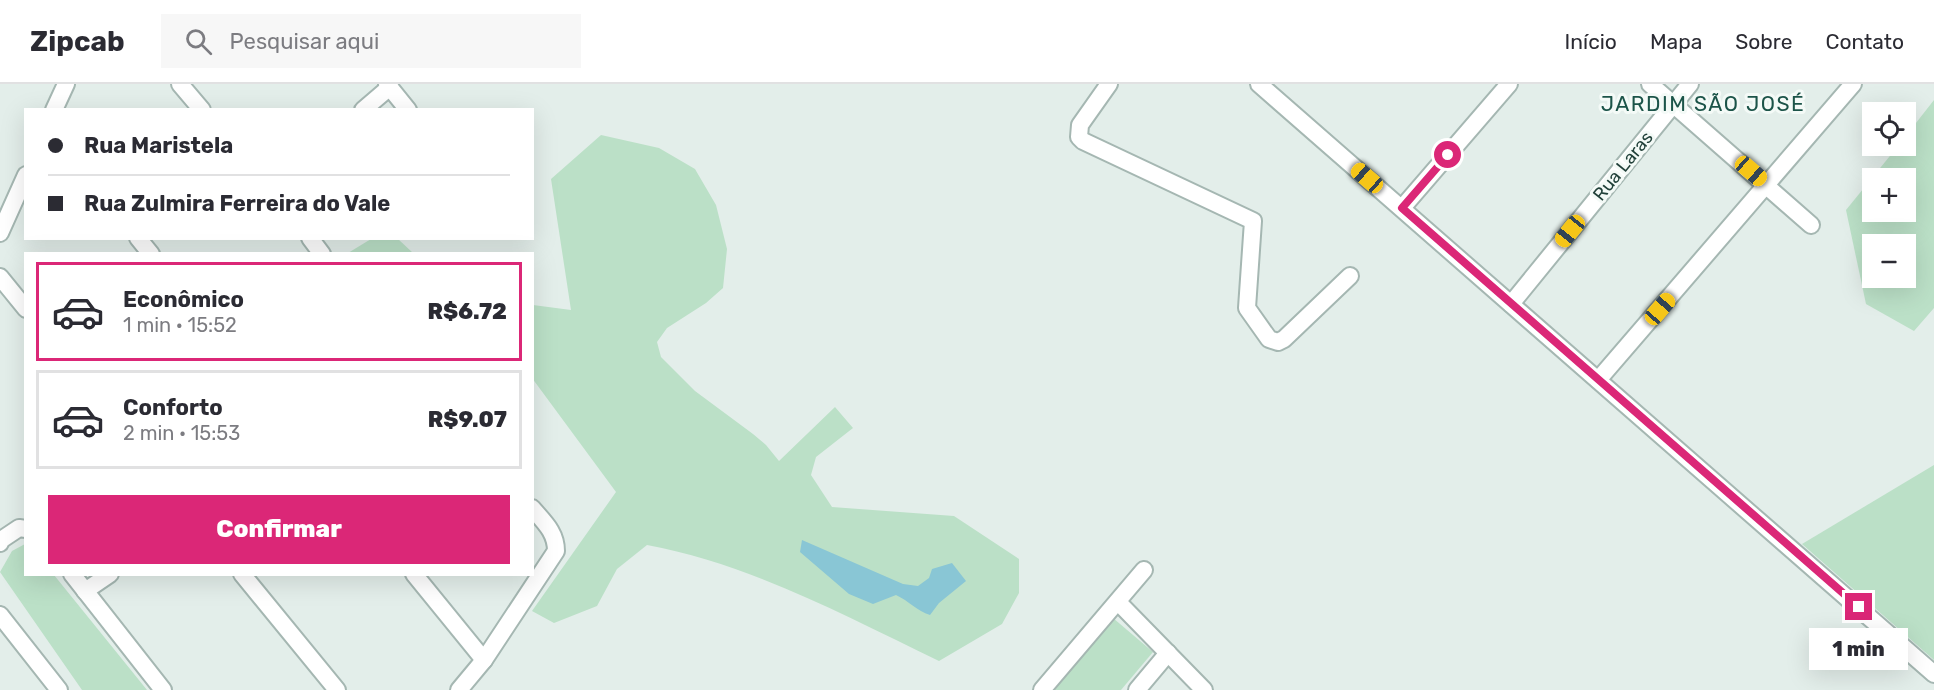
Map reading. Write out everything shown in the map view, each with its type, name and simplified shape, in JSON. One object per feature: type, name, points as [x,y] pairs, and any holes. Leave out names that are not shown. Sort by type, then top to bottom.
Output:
[{"type":"street","points":[[55,108],[66,84]]},
{"type":"street","points":[[180,84],[200,108]]},
{"type":"street","points":[[1109,84],[1080,125],[1079,137],[1083,141],[1253,221],[1247,308],[1269,339],[1278,342],[1284,339],[1350,276]]},
{"type":"street","points":[[1259,84],[1934,674]]},
{"type":"street","points":[[1402,208],[1509,84]]},
{"type":"street","points":[[1650,84],[1811,225]]},
{"type":"street","name":"Rua Laras","points":[[1511,303],[1690,84]]},
{"type":"street","points":[[1598,380],[1853,84]]},
{"type":"street","points":[[365,108],[388,86],[406,108]]},
{"type":"street","points":[[0,233],[24,179]]},
{"type":"street","points":[[140,240],[149,252]]},
{"type":"street","points":[[0,277],[24,307]]},
{"type":"street","points":[[459,690],[484,660],[556,551],[556,540],[553,533],[534,510]]},
{"type":"street","points":[[0,543],[1,540],[22,529]]},
{"type":"street","points":[[1042,690],[1144,570]]},
{"type":"street","points":[[74,576],[163,690]]},
{"type":"street","points":[[85,591],[107,576]]},
{"type":"street","points":[[244,576],[338,690]]},
{"type":"street","points":[[416,576],[484,660]]},
{"type":"street","points":[[1118,602],[1204,690]]},
{"type":"street","points":[[0,615],[59,690]]},
{"type":"street","points":[[1137,690],[1168,653]]},
{"type":"green space","points":[[1934,100],[1934,308],[1914,331],[1866,304],[1863,288],[1916,288],[1916,234],[1862,234],[1862,285],[1846,210],[1862,190],[1862,222],[1916,222],[1916,168],[1880,168],[1890,156],[1916,156],[1916,123]]},
{"type":"green space","points":[[601,135],[659,148],[695,169],[716,205],[727,249],[723,288],[706,303],[667,328],[657,342],[661,357],[695,391],[766,445],[779,461],[835,407],[853,428],[816,457],[811,475],[832,507],[954,516],[1019,559],[1019,593],[1002,624],[939,661],[797,593],[760,578],[723,565],[647,545],[617,569],[597,606],[554,623],[532,611],[616,492],[534,381],[534,305],[571,310],[551,179]]},
{"type":"green space","points":[[369,240],[399,240],[412,252],[350,252]]},
{"type":"green space","points":[[1934,465],[1934,660],[1802,544]]},
{"type":"green space","points":[[24,545],[24,576],[55,576],[147,690],[82,690],[0,572],[12,551]]},
{"type":"green space","points":[[1113,618],[1153,652],[1121,690],[1053,690]]},
{"type":"water","points":[[802,540],[903,584],[918,586],[929,578],[932,569],[952,563],[966,581],[939,603],[930,615],[896,595],[873,604],[849,594],[800,552]]},
{"type":"district","name":"JARDIM SÃO JOSÉ","points":[[1703,103]]},
{"type":"route","points":[[1448,155],[1402,208],[1859,607]]}]
